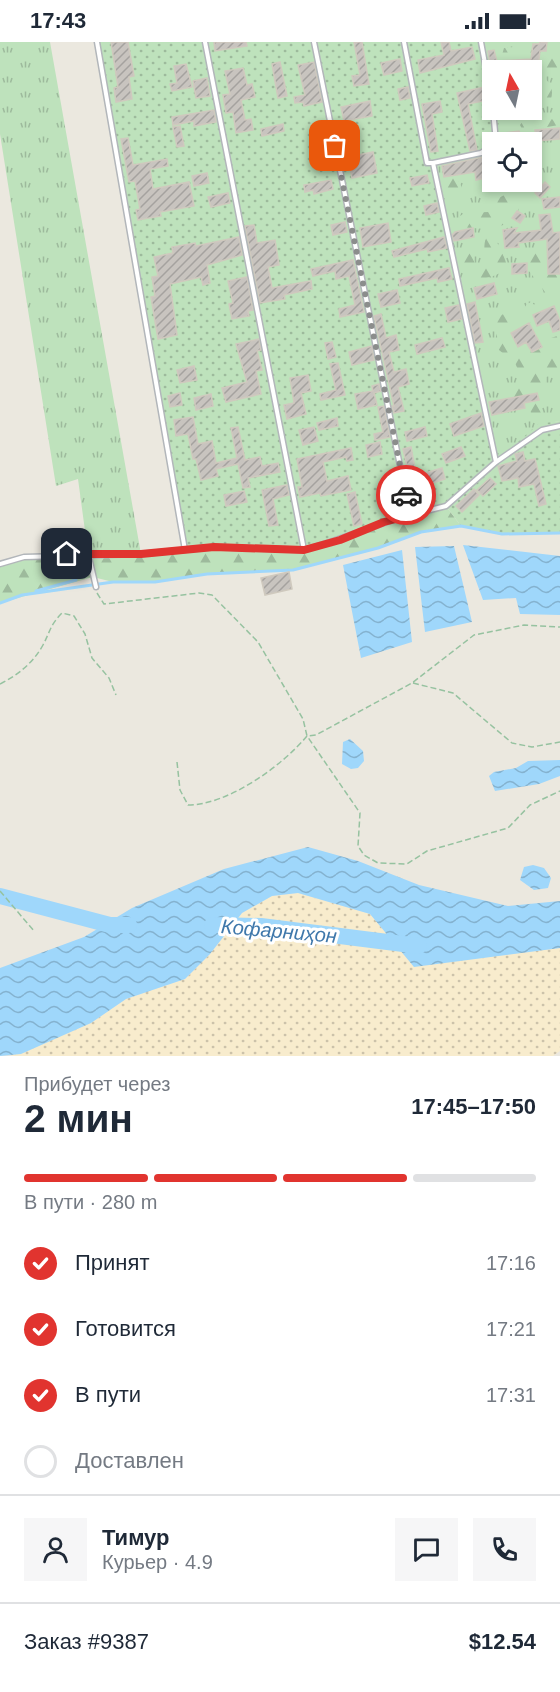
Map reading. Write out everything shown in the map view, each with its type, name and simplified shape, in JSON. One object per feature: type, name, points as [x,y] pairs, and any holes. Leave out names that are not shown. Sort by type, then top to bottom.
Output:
[{"type":"lane","points":[[97,42],[185,550]]},
{"type":"lane","points":[[206,42],[304,550]]},
{"type":"lane","points":[[314,42],[411,515]]},
{"type":"lane","points":[[404,42],[428,164],[482,152]]},
{"type":"lane","points":[[481,42],[484,60]]},
{"type":"lane","points":[[433,163],[496,462]]},
{"type":"lane","points":[[0,564],[24,557],[88,553],[251,546],[304,550],[340,540],[384,522],[446,506],[496,462],[542,430],[560,426]]},
{"type":"lane","points":[[88,553],[96,587]]},
{"type":"path","points":[[96,587],[104,604],[199,593],[212,595],[258,642],[303,719],[307,736],[360,813],[358,846],[364,855],[378,863],[407,864],[427,851],[508,828],[530,805],[560,791]]},
{"type":"path","points":[[0,684],[12,678],[34,660],[44,643],[51,623],[62,613],[74,616],[85,634],[92,658],[109,678],[116,695]]},
{"type":"path","points":[[177,762],[180,790],[188,805],[198,805],[223,798],[262,775],[294,752],[307,736],[316,735],[412,683],[474,635],[524,625],[560,627]]},
{"type":"path","points":[[412,683],[453,693],[512,742],[532,747],[560,742]]},
{"type":"path","points":[[0,891],[34,931]]},
{"type":"green space","points":[[0,42],[50,42],[141,554],[88,553],[78,479],[56,486],[0,134]]},
{"type":"green space","points":[[97,42],[480,42],[483,60],[482,120],[494,120],[496,132],[482,132],[481,153],[434,162],[497,461],[538,424],[560,421],[560,533],[502,534],[461,526],[446,506],[384,522],[304,550],[251,546],[185,550]]},
{"type":"green space","points":[[479,42],[560,42],[560,421],[538,425],[496,462],[433,163],[482,149],[482,192],[542,192],[542,132],[495,132],[493,120],[542,120],[542,60],[483,60]]},
{"type":"green space","points":[[521,42],[560,42],[560,67],[543,72],[543,76],[552,89],[551,99],[542,100],[542,60],[527,60],[527,58],[502,55],[504,48],[514,47]]},
{"type":"green space","points":[[542,118],[558,120],[559,125],[523,131],[520,125],[524,120],[542,120]]},
{"type":"green space","points":[[453,177],[462,187],[461,199],[456,207],[451,207],[446,203],[442,181],[444,178]]},
{"type":"green space","points":[[510,192],[520,195],[519,207],[508,224],[485,229],[460,227],[460,216],[465,213],[488,212],[495,200]]},
{"type":"green space","points":[[496,236],[507,268],[487,278],[465,278],[459,265],[459,251],[465,249],[470,252],[478,270],[483,269],[486,238]]},
{"type":"green space","points":[[544,243],[560,246],[560,281],[552,295],[547,295],[521,260],[524,253]]},
{"type":"green space","points":[[531,302],[538,308],[530,314],[530,322],[542,341],[560,335],[560,384],[552,374],[546,377],[541,416],[538,418],[532,415],[528,407],[509,395],[522,378],[515,363],[499,350],[496,327],[499,317],[511,312],[522,311]]},
{"type":"green space","points":[[446,506],[461,526],[421,532],[378,548],[293,570],[207,574],[155,582],[113,582],[93,577],[0,603],[0,564],[24,557],[185,550],[384,522]]},
{"type":"sand","points":[[298,893],[370,914],[414,966],[560,948],[560,1051],[553,1056],[11,1056],[91,1023],[126,999],[185,979],[210,954],[242,913],[272,896]]},
{"type":"water","points":[[463,545],[560,556],[560,615],[520,614],[516,598],[483,600]]},
{"type":"water","points":[[454,546],[472,622],[425,632],[415,547]]},
{"type":"water","points":[[402,550],[412,642],[361,658],[343,565]]},
{"type":"water","points":[[350,739],[363,751],[364,761],[358,768],[351,769],[342,764],[343,742]]},
{"type":"water","points":[[560,760],[560,776],[539,784],[495,791],[489,776],[494,772],[516,768],[528,761]]},
{"type":"water","points":[[308,847],[358,861],[419,885],[508,906],[560,901],[560,948],[414,967],[370,914],[298,893],[272,896],[242,913],[210,954],[185,979],[126,999],[91,1023],[21,1054],[0,1056],[0,968],[84,937],[132,908],[224,869]]},
{"type":"water","points":[[533,865],[544,868],[551,878],[548,888],[534,890],[520,880],[524,867]]},
{"type":"building","points":[[111,42],[128,42],[134,76],[129,77],[132,99],[116,102],[114,88],[118,87]]},
{"type":"building","points":[[214,42],[246,42],[247,46],[215,51]]},
{"type":"building","points":[[354,42],[362,42],[369,84],[354,86],[352,76],[360,75]]},
{"type":"building","points":[[441,42],[449,42],[451,51],[472,47],[475,59],[420,73],[418,60],[444,55]]},
{"type":"building","points":[[547,42],[546,51],[540,51],[539,60],[514,60],[531,59],[533,44]]},
{"type":"building","points":[[494,50],[496,60],[490,60],[488,51]]},
{"type":"building","points":[[400,59],[402,71],[384,75],[381,63]]},
{"type":"building","points":[[280,62],[287,96],[278,98],[272,64]]},
{"type":"building","points":[[314,62],[322,102],[304,106],[303,102],[295,103],[294,97],[305,95],[298,65]]},
{"type":"building","points":[[186,64],[192,87],[172,91],[170,84],[177,83],[174,66]]},
{"type":"building","points":[[243,68],[247,85],[252,84],[255,97],[241,100],[245,120],[251,119],[253,130],[236,133],[233,112],[226,113],[223,95],[230,94],[225,71]]},
{"type":"building","points":[[207,78],[210,96],[196,98],[193,81]]},
{"type":"building","points":[[408,87],[410,98],[400,100],[398,89]]},
{"type":"building","points":[[482,88],[482,101],[468,104],[477,150],[470,151],[457,93]]},
{"type":"building","points":[[370,101],[372,116],[344,121],[341,107]]},
{"type":"building","points":[[440,101],[442,112],[432,114],[438,151],[431,152],[422,104]]},
{"type":"building","points":[[214,110],[216,122],[194,126],[194,121],[173,125],[172,117]]},
{"type":"building","points":[[283,124],[284,131],[262,136],[261,129]]},
{"type":"building","points":[[180,126],[184,146],[177,147],[173,127]]},
{"type":"building","points":[[345,126],[349,149],[342,151],[336,128]]},
{"type":"building","points":[[560,128],[560,139],[542,140],[542,132],[535,132],[535,130]]},
{"type":"building","points":[[327,129],[330,143],[324,144],[321,130]]},
{"type":"building","points":[[128,138],[133,165],[167,159],[168,166],[150,169],[153,189],[189,182],[194,206],[160,212],[161,216],[138,220],[136,210],[140,209],[135,181],[129,182],[121,139]]},
{"type":"building","points":[[373,152],[377,173],[352,178],[348,157]]},
{"type":"building","points":[[482,157],[482,179],[476,180],[475,172],[444,177],[442,166]]},
{"type":"building","points":[[207,173],[209,183],[194,186],[192,176]]},
{"type":"building","points":[[427,175],[429,183],[412,186],[410,178]]},
{"type":"building","points":[[331,180],[333,189],[314,194],[313,190],[305,192],[304,185]]},
{"type":"building","points":[[545,182],[550,187],[540,198],[535,193],[542,192],[542,185]]},
{"type":"building","points":[[228,193],[230,203],[211,207],[208,197]]},
{"type":"building","points":[[560,197],[560,207],[544,209],[542,199]]},
{"type":"building","points":[[437,203],[439,212],[426,215],[424,206]]},
{"type":"building","points":[[517,211],[525,216],[520,223],[512,218]]},
{"type":"building","points":[[550,214],[553,233],[560,232],[560,274],[548,274],[547,239],[518,243],[519,247],[505,248],[503,230],[517,228],[514,233],[541,230],[539,215]]},
{"type":"building","points":[[345,222],[347,232],[333,235],[331,225]]},
{"type":"building","points":[[388,223],[391,242],[363,247],[360,228]]},
{"type":"building","points":[[254,225],[257,243],[275,240],[279,265],[268,267],[272,288],[311,281],[312,289],[284,295],[285,299],[260,303],[245,226]]},
{"type":"building","points":[[473,228],[474,237],[454,241],[452,235],[455,232]]},
{"type":"building","points":[[239,237],[242,255],[207,265],[210,283],[203,285],[201,277],[170,284],[177,335],[158,339],[151,297],[155,296],[152,277],[158,276],[154,257],[173,253],[172,247],[195,243],[196,246]]},
{"type":"building","points":[[444,237],[447,248],[428,252],[427,249],[394,257],[392,251]]},
{"type":"building","points":[[353,260],[364,312],[340,317],[339,309],[355,305],[349,276],[336,279],[335,271],[313,276],[311,269]]},
{"type":"building","points":[[527,263],[527,273],[512,274],[512,264]]},
{"type":"building","points":[[449,268],[452,279],[438,282],[437,278],[400,286],[399,279]]},
{"type":"building","points":[[247,277],[253,310],[248,311],[249,316],[232,319],[229,304],[233,303],[228,281]]},
{"type":"building","points":[[494,283],[497,294],[477,299],[474,288]]},
{"type":"building","points":[[397,290],[400,303],[381,307],[378,294]]},
{"type":"building","points":[[475,302],[483,342],[475,343],[467,304]]},
{"type":"building","points":[[459,305],[462,319],[448,322],[445,308]]},
{"type":"building","points":[[554,306],[560,321],[560,330],[553,332],[549,321],[537,326],[533,315]]},
{"type":"building","points":[[381,314],[386,338],[396,335],[399,350],[389,352],[394,372],[406,369],[409,384],[398,387],[404,411],[394,413],[374,316]]},
{"type":"building","points":[[529,323],[542,347],[532,352],[526,342],[518,347],[511,333]]},
{"type":"building","points":[[442,338],[445,347],[417,354],[415,345]]},
{"type":"building","points":[[259,339],[261,350],[257,351],[262,370],[256,371],[261,394],[226,402],[222,388],[247,382],[236,344]]},
{"type":"building","points":[[332,342],[336,357],[328,359],[325,343]]},
{"type":"building","points":[[372,346],[374,360],[352,365],[349,352]]},
{"type":"building","points":[[338,363],[345,395],[321,400],[320,394],[336,390],[330,364]]},
{"type":"building","points":[[194,366],[197,380],[180,383],[177,370]]},
{"type":"building","points":[[308,375],[311,391],[301,393],[306,414],[287,419],[284,405],[294,403],[290,378]]},
{"type":"building","points":[[379,384],[381,391],[374,393],[377,405],[358,409],[355,394],[373,391],[372,386]]},
{"type":"building","points":[[180,393],[182,405],[170,407],[168,396]]},
{"type":"building","points":[[537,393],[539,400],[524,403],[525,408],[492,415],[489,402]]},
{"type":"building","points":[[211,394],[213,406],[196,410],[194,398]]},
{"type":"building","points":[[384,406],[390,437],[375,440],[374,434],[383,432],[378,407]]},
{"type":"building","points":[[481,413],[484,426],[454,436],[450,424]]},
{"type":"building","points":[[193,417],[198,444],[212,441],[216,463],[237,458],[231,428],[238,427],[245,460],[260,457],[262,466],[278,463],[280,472],[248,478],[250,487],[243,488],[238,464],[216,469],[218,476],[201,480],[196,459],[193,459],[188,434],[176,436],[174,420]]},
{"type":"building","points":[[337,418],[338,426],[319,430],[317,423]]},
{"type":"building","points":[[314,427],[318,441],[303,445],[299,430]]},
{"type":"building","points":[[425,427],[427,436],[407,441],[405,432]]},
{"type":"building","points":[[380,442],[382,454],[368,457],[366,445]]},
{"type":"building","points":[[411,447],[416,474],[409,475],[403,449]]},
{"type":"building","points":[[461,447],[465,456],[446,463],[442,454]]},
{"type":"building","points":[[351,448],[353,460],[347,461],[346,457],[323,462],[327,481],[348,476],[351,490],[321,496],[320,493],[300,497],[298,487],[302,487],[297,459]]},
{"type":"building","points":[[523,452],[525,461],[535,459],[546,504],[539,506],[534,484],[519,487],[518,478],[502,481],[498,466],[517,461],[515,454]]},
{"type":"building","points":[[442,468],[445,479],[423,486],[419,475]]},
{"type":"building","points":[[490,478],[496,484],[483,496],[477,490]]},
{"type":"building","points":[[287,485],[289,495],[273,499],[278,525],[269,526],[262,490]]},
{"type":"building","points":[[474,489],[479,495],[462,512],[456,506]]},
{"type":"building","points":[[244,491],[247,502],[226,506],[224,495]]},
{"type":"building","points":[[421,491],[424,504],[415,506],[412,493]]},
{"type":"building","points":[[355,492],[362,524],[354,526],[347,494]]},
{"type":"building","points":[[289,572],[292,589],[265,595],[261,578]]},
{"type":"waterway","points":[[0,603],[22,595],[113,582],[155,582],[207,574],[293,570],[378,548],[421,532],[461,526],[502,534],[560,533]]},
{"type":"waterway","points":[[36,591],[76,580]]},
{"type":"waterway","name":"Кофарниҳон","points":[[0,896],[110,925],[129,925]]},
{"type":"waterway","name":"Кофарниҳон","points":[[212,925],[261,926],[419,946]]},
{"type":"way so far","points":[[335,146],[406,495]]},
{"type":"route","points":[[67,554],[141,554],[251,546],[304,550],[411,515],[406,495]]}]
